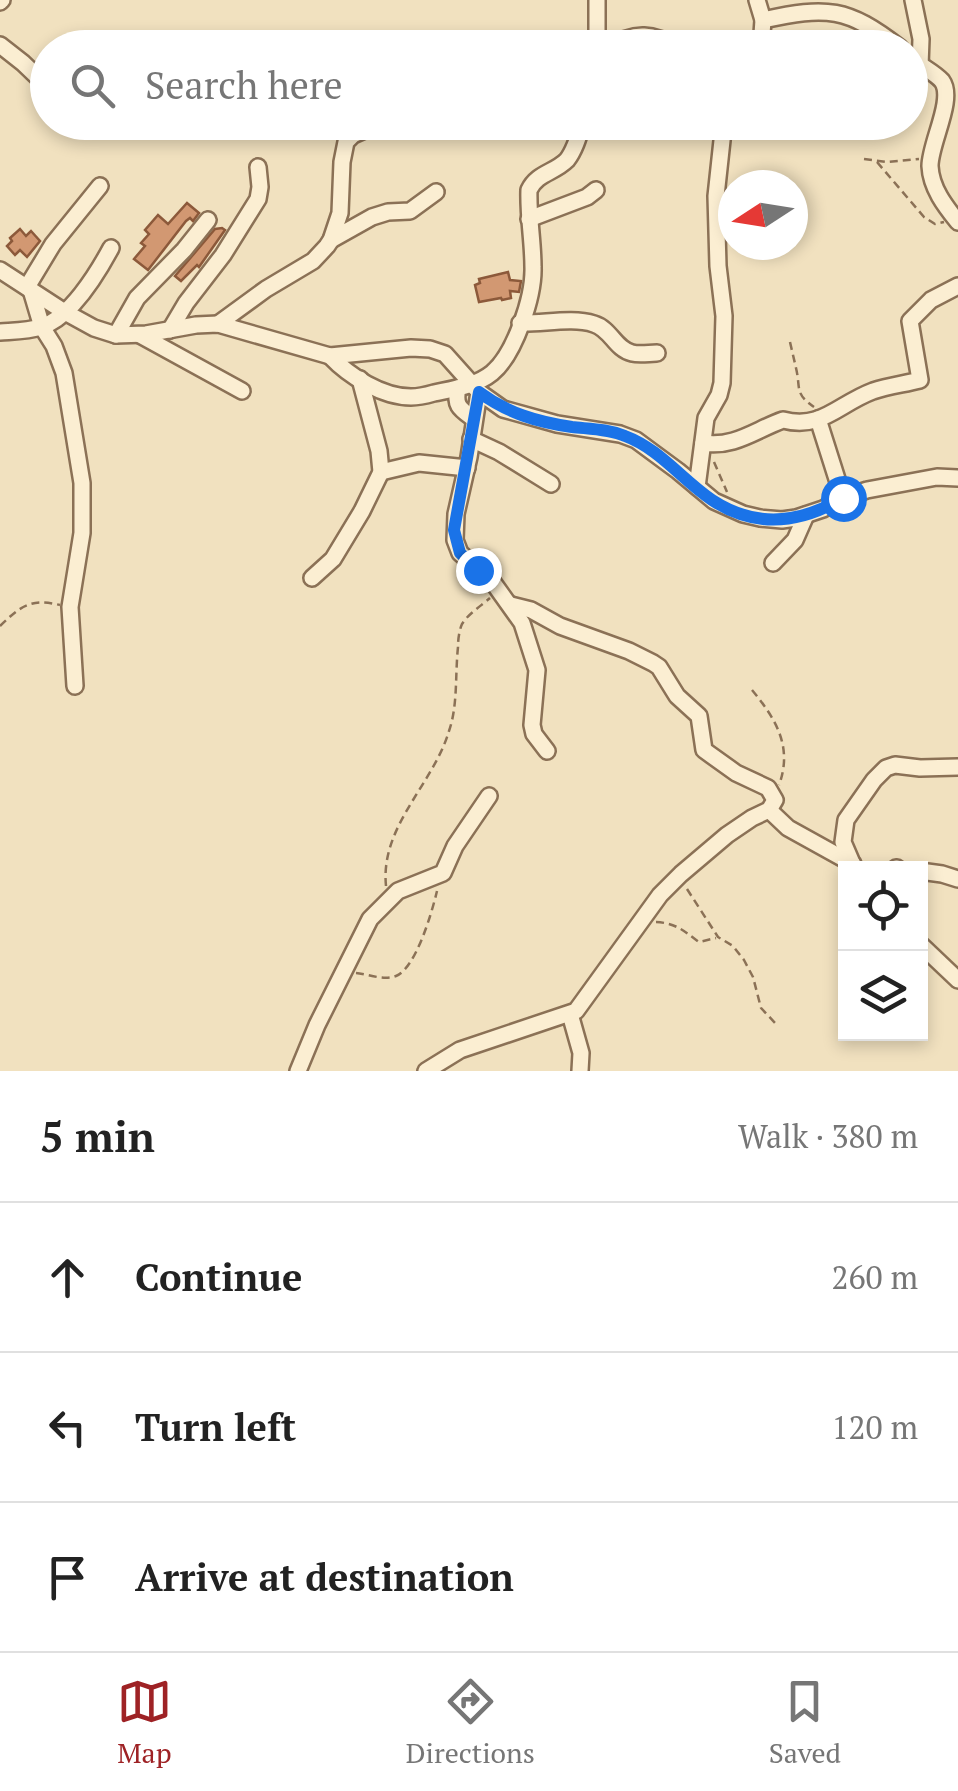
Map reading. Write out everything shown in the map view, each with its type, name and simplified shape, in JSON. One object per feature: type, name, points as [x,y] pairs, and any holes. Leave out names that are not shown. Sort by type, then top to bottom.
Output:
[{"type":"street","points":[[597,0],[597,30]]},
{"type":"street","points":[[757,0],[762,30]]},
{"type":"street","points":[[913,0],[918,30]]},
{"type":"street","points":[[763,20],[825,12],[854,17],[873,30]]},
{"type":"street","points":[[0,46],[30,70]]},
{"type":"street","points":[[928,71],[940,80],[946,95],[931,158],[932,180],[956,220]]},
{"type":"street","points":[[331,240],[340,213],[342,162],[348,140]]},
{"type":"street","points":[[547,751],[532,725],[537,670],[522,623],[488,576],[460,553],[455,540],[456,514],[474,419],[458,408],[456,400],[494,371],[510,348],[531,290],[534,270],[529,190],[533,182],[568,158],[576,140]]},
{"type":"street","points":[[697,487],[706,444],[706,418],[722,383],[724,316],[716,196],[722,140]]},
{"type":"street","points":[[170,330],[258,199],[258,167]]},
{"type":"street","points":[[75,686],[70,608],[82,533],[82,483],[64,374],[29,289],[53,244],[100,186]]},
{"type":"street","points":[[529,218],[596,190]]},
{"type":"street","points":[[218,324],[313,260],[331,240],[384,213],[410,212],[436,192]]},
{"type":"street","points":[[116,335],[137,298],[208,220]]},
{"type":"street","points":[[0,332],[42,327],[63,311],[81,296],[110,248]]},
{"type":"street","points":[[0,270],[63,311],[116,335],[218,324],[330,356],[430,349],[444,354],[469,388],[498,406],[519,415],[636,440],[714,501],[760,518],[806,516],[867,490],[958,478]]},
{"type":"street","points":[[706,444],[733,443],[783,420],[794,424],[823,418],[869,392],[920,380],[910,321],[930,300],[958,286]]},
{"type":"street","points":[[520,323],[586,322],[606,330],[623,350],[657,353]]},
{"type":"street","points":[[138,334],[242,391]]},
{"type":"street","points":[[330,356],[345,372],[384,391],[411,397],[469,388]]},
{"type":"street","points":[[312,578],[333,559],[381,472],[380,451],[360,379]]},
{"type":"street","points":[[823,418],[843,498]]},
{"type":"street","points":[[472,439],[551,484]]},
{"type":"street","points":[[381,472],[419,463],[466,468]]},
{"type":"street","points":[[773,563],[795,540],[806,516]]},
{"type":"street","points":[[510,604],[629,651],[659,667],[672,690],[699,716],[704,750],[736,773],[768,788],[788,828],[847,861]]},
{"type":"street","points":[[853,861],[842,842],[846,820],[886,768],[958,767]]},
{"type":"street","points":[[298,1071],[370,919],[390,897],[413,883],[440,876],[454,846],[489,796]]},
{"type":"street","points":[[426,1071],[479,1043],[581,1008],[640,922],[681,874],[772,802]]},
{"type":"street","points":[[928,872],[958,879]]},
{"type":"street","points":[[927,951],[958,980]]},
{"type":"street","points":[[570,1014],[581,1053],[580,1071]]},
{"type":"path","points":[[864,160],[931,158]]},
{"type":"path","points":[[876,162],[931,222],[956,220]]},
{"type":"path","points":[[790,342],[800,394],[823,418]]},
{"type":"path","points":[[706,444],[736,511]]},
{"type":"path","points":[[390,897],[385,875],[391,847],[402,818],[449,733],[462,624],[499,589]]},
{"type":"path","points":[[0,626],[31,602],[70,608]]},
{"type":"path","points":[[752,690],[774,718],[785,751],[784,770],[772,802]]},
{"type":"path","points":[[681,874],[718,937],[733,946],[749,968],[760,1008],[777,1025]]},
{"type":"path","points":[[344,972],[387,978],[404,970],[430,917],[440,876]]},
{"type":"path","points":[[640,922],[675,925],[700,942],[718,937]]},
{"type":"building","points":[[187,203],[199,213],[193,221],[186,221],[148,270],[134,259],[145,246],[141,243],[149,234],[145,230],[158,215],[168,224]]},
{"type":"building","points":[[20,229],[26,236],[31,231],[40,241],[27,257],[20,250],[15,255],[7,246]]},
{"type":"building","points":[[215,229],[225,230],[199,267],[181,281],[175,276]]},
{"type":"building","points":[[508,272],[510,280],[521,281],[519,292],[510,291],[511,298],[479,302],[475,285],[480,283],[479,279]]},
{"type":"route","points":[[478,570],[460,553],[454,530],[479,392],[519,415],[636,440],[714,501],[743,514],[782,520],[796,518],[823,510],[843,498]]}]
